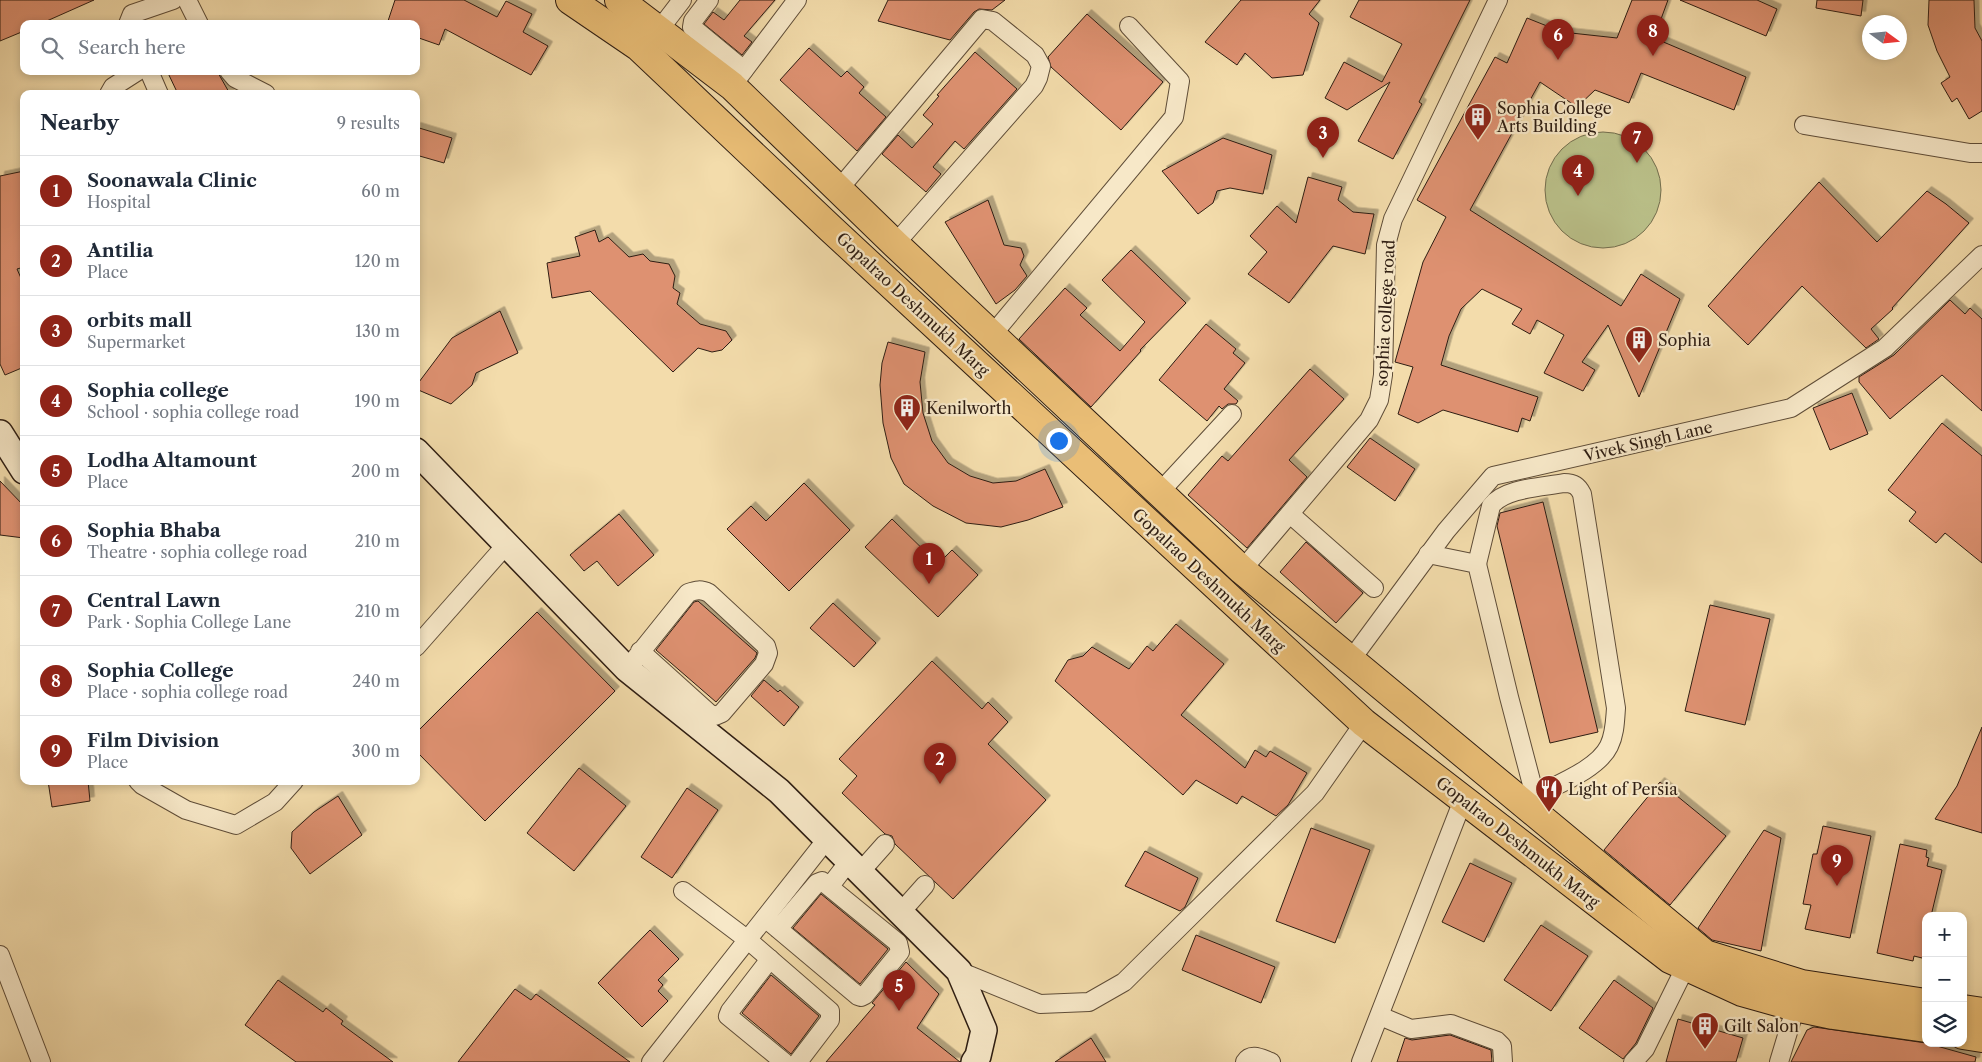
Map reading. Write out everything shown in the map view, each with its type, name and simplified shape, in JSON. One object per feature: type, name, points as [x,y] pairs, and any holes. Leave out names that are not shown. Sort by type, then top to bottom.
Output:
[{"type":"main road","name":"Gopalrao Deshmukh Marg","points":[[570,0],[639,47],[830,228],[1364,723],[1670,959],[1742,992],[1922,1003]]},
{"type":"main road","name":"Gopalrao Deshmukh Marg","points":[[619,0],[659,30],[738,78],[839,189],[1242,570],[1350,661],[1533,803],[1705,954],[1799,995],[1833,1015],[1922,1027]]},
{"type":"main road","points":[[1967,1010],[1982,1012]]},
{"type":"main road","points":[[1967,1036],[1982,1038]]},
{"type":"street","points":[[130,20],[132,14],[173,0]]},
{"type":"street","points":[[187,0],[197,20]]},
{"type":"street","points":[[659,30],[682,0]]},
{"type":"street","points":[[709,0],[693,21],[692,27],[738,78],[797,0]]},
{"type":"street","name":"sophia college road","points":[[1242,570],[1369,420],[1379,400],[1383,375],[1386,244],[1393,219],[1498,0]]},
{"type":"street","points":[[839,189],[982,19],[993,20],[1035,55],[1041,66],[1034,86],[896,244]]},
{"type":"street","points":[[992,335],[1174,117],[1180,82],[1129,26]]},
{"type":"street","points":[[112,90],[132,75]]},
{"type":"street","points":[[151,75],[157,90]]},
{"type":"street","points":[[232,75],[258,90]]},
{"type":"street","points":[[1804,125],[1982,153]]},
{"type":"street","name":"Vivek Singh Lane","points":[[1350,661],[1428,554],[1493,476],[1791,408],[1885,348],[1982,255]]},
{"type":"street","points":[[1159,493],[1232,414]]},
{"type":"street","points":[[0,433],[20,465]]},
{"type":"street","points":[[420,455],[506,546],[633,660],[696,713],[828,839],[959,971],[984,1030],[978,1056],[974,1062]]},
{"type":"street","points":[[1564,483],[1578,486],[1582,494],[1616,708],[1615,728],[1610,746],[1599,761],[1533,803],[1477,564],[1491,506],[1496,500],[1505,494],[1564,483]]},
{"type":"street","points":[[1290,514],[1374,588]]},
{"type":"street","points":[[420,643],[506,546]]},
{"type":"street","points":[[1428,554],[1477,564]]},
{"type":"street","points":[[633,660],[688,594],[696,590],[703,590],[709,593],[766,646],[768,653],[764,664],[722,713],[715,716],[696,713]]},
{"type":"street","points":[[959,971],[1040,1004],[1089,1002],[1124,982],[1315,793],[1364,723]]},
{"type":"street","points":[[142,785],[186,810],[236,824],[275,802],[290,785]]},
{"type":"street","points":[[1361,1062],[1464,800]]},
{"type":"street","points":[[772,924],[828,839]]},
{"type":"street","points":[[830,886],[885,844]]},
{"type":"street","points":[[652,1062],[748,940],[772,924],[817,883],[822,881],[830,886],[894,940],[900,946],[899,955],[865,995],[861,997],[772,924]]},
{"type":"street","points":[[894,940],[906,916],[925,886]]},
{"type":"street","points":[[683,891],[748,940],[830,1011],[830,1020],[798,1062]]},
{"type":"street","points":[[0,955],[41,1062]]},
{"type":"street","points":[[770,959],[728,1016],[784,1062]]},
{"type":"street","points":[[1633,1062],[1645,1049],[1686,966]]},
{"type":"street","points":[[1778,1062],[1799,995]]},
{"type":"street","points":[[1380,1016],[1411,1029],[1451,1024],[1498,1041],[1502,1046],[1503,1062]]},
{"type":"street","points":[[1244,1062],[1250,1056],[1271,1062]]},
{"type":"green space","points":[[1603,132],[1625,136],[1644,149],[1657,168],[1661,190],[1657,212],[1644,231],[1625,244],[1603,248],[1581,244],[1562,231],[1549,212],[1545,190],[1549,168],[1562,149],[1581,136]]},
{"type":"building","points":[[0,0],[94,0],[49,20],[20,20],[20,33],[0,41]]},
{"type":"building","points":[[395,0],[464,0],[497,17],[506,1],[532,14],[523,32],[548,46],[531,75],[445,29],[439,45],[420,38],[420,20],[388,20]]},
{"type":"building","points":[[740,0],[775,0],[744,36],[752,42],[742,55],[704,24],[713,12],[724,20]]},
{"type":"building","points":[[888,0],[1005,0],[992,10],[979,9],[974,12],[950,40],[878,21]]},
{"type":"building","points":[[1241,0],[1320,0],[1309,14],[1319,23],[1303,75],[1272,78],[1245,53],[1237,65],[1205,42]]},
{"type":"building","points":[[1359,0],[1470,0],[1419,102],[1422,104],[1393,159],[1358,141],[1390,82],[1347,110],[1325,98],[1344,62],[1382,82],[1402,44],[1350,17]]},
{"type":"building","points":[[1632,0],[1668,0],[1654,38],[1746,77],[1734,110],[1641,73],[1629,103],[1595,90],[1577,107],[1540,82],[1470,210],[1621,306],[1641,274],[1680,299],[1639,397],[1608,325],[1582,362],[1595,370],[1583,391],[1544,373],[1564,335],[1537,320],[1530,334],[1512,324],[1522,309],[1482,289],[1461,309],[1449,336],[1441,365],[1538,397],[1530,421],[1522,418],[1518,432],[1443,410],[1418,423],[1398,414],[1413,367],[1395,362],[1423,262],[1446,217],[1417,200],[1495,57],[1507,63],[1527,18],[1562,32],[1617,38]]},
{"type":"building","points":[[1680,0],[1757,0],[1777,9],[1766,36]]},
{"type":"building","points":[[1817,0],[1863,0],[1861,16],[1816,8]]},
{"type":"building","points":[[1929,0],[1974,0],[1975,28],[1982,41],[1982,111],[1969,119],[1957,98],[1952,102],[1941,83],[1950,77],[1937,51],[1928,25]]},
{"type":"building","points":[[1087,14],[1163,82],[1121,130],[1051,67],[1048,57]]},
{"type":"building","points":[[809,48],[841,77],[847,71],[864,87],[859,93],[886,117],[857,151],[780,80]]},
{"type":"building","points":[[975,52],[1017,89],[964,149],[955,141],[933,167],[941,174],[926,192],[882,154],[898,135],[912,148],[933,124],[923,115],[939,96],[937,95]]},
{"type":"building","points":[[169,75],[219,75],[228,90],[176,90]]},
{"type":"building","points":[[420,128],[452,138],[444,163],[420,156]]},
{"type":"building","points":[[1223,138],[1272,155],[1263,194],[1230,188],[1217,191],[1213,203],[1198,214],[1162,171]]},
{"type":"building","points":[[20,172],[20,268],[17,269],[20,276],[20,369],[5,375],[0,364],[0,176]]},
{"type":"building","points":[[1308,177],[1342,187],[1338,200],[1353,212],[1374,214],[1365,254],[1333,246],[1289,303],[1248,274],[1267,252],[1250,236],[1277,206],[1296,223]]},
{"type":"building","points":[[1819,182],[1877,242],[1927,191],[1969,223],[1893,309],[1871,329],[1879,339],[1866,348],[1802,286],[1748,345],[1708,306]]},
{"type":"building","points":[[988,200],[1004,245],[1021,248],[1024,256],[1020,265],[1027,276],[1015,290],[996,304],[945,222]]},
{"type":"building","points":[[595,230],[599,242],[608,237],[629,257],[643,254],[650,261],[669,264],[675,276],[673,288],[680,293],[677,304],[700,324],[726,331],[732,340],[722,350],[712,352],[698,348],[673,372],[590,291],[552,298],[547,263],[580,256],[575,237]]},
{"type":"building","points":[[1131,250],[1186,303],[1140,350],[1091,407],[1019,339],[1065,288],[1087,308],[1080,315],[1120,351],[1145,322],[1102,280]]},
{"type":"building","points":[[1950,300],[1965,314],[1970,308],[1982,319],[1982,411],[1942,375],[1890,419],[1859,382],[1859,377],[1894,355]]},
{"type":"building","points":[[500,311],[518,353],[476,373],[472,385],[451,404],[420,391],[420,381],[452,338]]},
{"type":"building","points":[[1206,324],[1236,349],[1233,353],[1245,363],[1224,389],[1238,401],[1236,404],[1228,404],[1222,409],[1219,406],[1207,421],[1159,380]]},
{"type":"building","name":"Kenilworth","points":[[888,342],[925,352],[920,382],[923,413],[932,441],[948,463],[970,476],[993,483],[1016,481],[1045,469],[1063,507],[1028,520],[1001,527],[966,523],[933,506],[904,484],[891,458],[883,423],[880,385],[882,363]]},
{"type":"building","points":[[1310,369],[1344,399],[1289,460],[1307,477],[1247,548],[1188,495],[1222,456],[1228,461]]},
{"type":"building","points":[[1852,393],[1868,434],[1830,450],[1813,408]]},
{"type":"building","points":[[1942,423],[1982,456],[1982,563],[1945,533],[1936,543],[1909,521],[1916,512],[1888,490]]},
{"type":"building","points":[[1370,438],[1415,469],[1395,501],[1347,467]]},
{"type":"building","points":[[0,481],[20,502],[20,538],[0,535]]},
{"type":"building","points":[[804,483],[850,530],[789,591],[727,529],[751,506],[766,521]]},
{"type":"building","points":[[1543,502],[1598,732],[1550,743],[1497,526],[1500,513]]},
{"type":"building","points":[[619,514],[654,555],[618,586],[597,561],[584,571],[570,555]]},
{"type":"building","points":[[892,519],[938,564],[952,550],[978,575],[938,617],[865,547]]},
{"type":"building","points":[[1306,542],[1363,593],[1336,623],[1280,572]]},
{"type":"building","points":[[698,601],[757,653],[755,658],[716,702],[656,650],[694,602]]},
{"type":"building","points":[[833,603],[876,643],[854,667],[810,628]]},
{"type":"building","points":[[1710,605],[1770,619],[1745,725],[1685,711]]},
{"type":"building","points":[[537,612],[615,691],[485,821],[420,755],[420,729]]},
{"type":"building","points":[[1176,624],[1224,664],[1181,715],[1245,768],[1255,750],[1266,757],[1270,751],[1307,773],[1288,805],[1276,816],[1242,796],[1237,804],[1196,780],[1183,795],[1055,681],[1068,660],[1083,656],[1092,647],[1129,669],[1147,646],[1153,651]]},
{"type":"building","points":[[932,661],[982,709],[988,702],[1008,722],[988,744],[1046,800],[953,899],[895,844],[892,836],[885,834],[842,793],[857,776],[839,759]]},
{"type":"building","points":[[764,680],[778,692],[780,690],[799,707],[784,726],[751,696]]},
{"type":"building","points":[[1982,727],[1982,833],[1935,819],[1957,786]]},
{"type":"building","points":[[579,768],[626,806],[574,871],[527,833]]},
{"type":"building","points":[[1660,782],[1726,836],[1670,905],[1604,850]]},
{"type":"building","points":[[49,785],[88,785],[90,801],[52,807]]},
{"type":"building","points":[[687,788],[718,810],[672,878],[641,857]]},
{"type":"building","points":[[338,796],[362,835],[310,874],[291,848],[292,832],[314,812]]},
{"type":"building","points":[[1823,826],[1871,836],[1850,938],[1805,929],[1811,905],[1803,904],[1813,854],[1817,854]]},
{"type":"building","points":[[1311,828],[1370,850],[1335,943],[1276,921]]},
{"type":"building","points":[[1764,830],[1781,838],[1761,951],[1712,940],[1698,928]]},
{"type":"building","points":[[1900,844],[1927,850],[1926,857],[1929,858],[1927,866],[1942,870],[1932,912],[1922,912],[1922,958],[1914,956],[1913,961],[1877,953]]},
{"type":"building","points":[[1145,851],[1198,878],[1185,907],[1180,911],[1125,886]]},
{"type":"building","points":[[1470,863],[1512,883],[1484,942],[1442,922]]},
{"type":"building","points":[[821,894],[888,949],[860,984],[793,928]]},
{"type":"building","points":[[1541,925],[1588,956],[1551,1011],[1504,980]]},
{"type":"building","points":[[650,930],[679,959],[658,980],[663,985],[658,991],[668,1001],[642,1027],[598,983]]},
{"type":"building","points":[[1196,935],[1275,967],[1261,1003],[1182,970]]},
{"type":"building","points":[[906,962],[939,994],[917,1028],[960,1062],[826,1062],[875,1005],[872,1003]]},
{"type":"building","points":[[771,975],[819,1016],[791,1054],[742,1013]]},
{"type":"building","points":[[278,980],[323,1012],[326,1008],[343,1021],[341,1024],[393,1062],[296,1062],[245,1025]]},
{"type":"building","points":[[1614,980],[1653,1008],[1636,1043],[1623,1059],[1579,1028]]},
{"type":"building","points":[[515,989],[531,1000],[536,994],[630,1062],[458,1062]]},
{"type":"building","name":"Gilt Salon","points":[[1678,1019],[1743,1038],[1736,1062],[1666,1062]]},
{"type":"building","points":[[1814,1027],[1922,1042],[1922,1047],[1940,1047],[1976,1057],[1975,1062],[1791,1062],[1807,1030]]},
{"type":"building","points":[[1450,1035],[1491,1050],[1492,1062],[1397,1062],[1405,1038],[1412,1040]]},
{"type":"building","points":[[1091,1038],[1106,1062],[1055,1062]]},
{"type":"place","name":"Sophia College","points":[[1653,56]]},
{"type":"place","name":"Sophia Bhaba","points":[[1558,60]]},
{"type":"place","name":"Sophia College Arts Building","points":[[1478,141]]},
{"type":"place","name":"orbits mall","points":[[1323,158]]},
{"type":"place","name":"Central Lawn","points":[[1637,163]]},
{"type":"place","name":"Sophia college","points":[[1578,196]]},
{"type":"place","name":"Sophia","points":[[1639,364]]},
{"type":"place","name":"Kenilworth","points":[[907,432]]},
{"type":"place","name":"Soonawala Clinic","points":[[929,584]]},
{"type":"place","name":"Antilia","points":[[940,784]]},
{"type":"place","name":"Light of Persia","points":[[1549,813]]},
{"type":"place","name":"Film Division","points":[[1837,886]]},
{"type":"place","name":"Lodha Altamount","points":[[899,1011]]},
{"type":"place","name":"Gilt Salon","points":[[1705,1050]]}]
